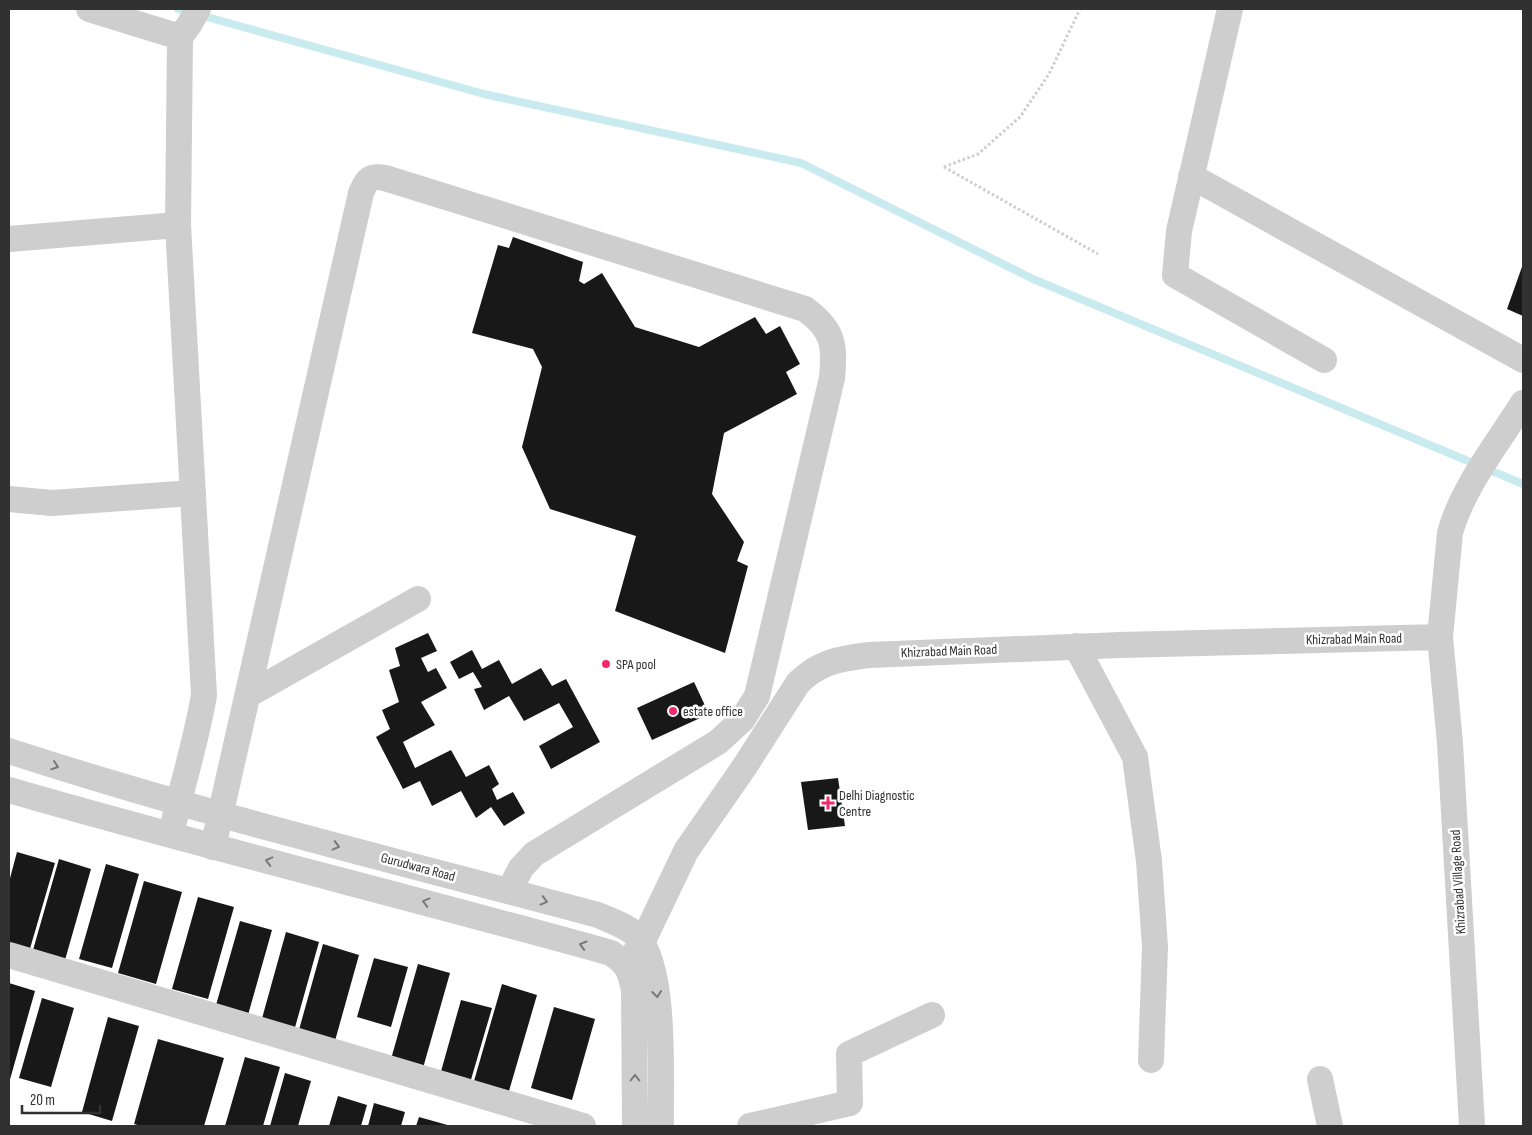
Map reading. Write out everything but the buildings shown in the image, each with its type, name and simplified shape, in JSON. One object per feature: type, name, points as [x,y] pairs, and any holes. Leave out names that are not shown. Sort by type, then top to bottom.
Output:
[{"type":"street","points":[[89,9],[191,21],[178,225],[204,695],[198,731],[178,802],[171,835]]},
{"type":"street","points":[[1230,9],[1178,231],[1175,275],[1324,360]]},
{"type":"street","points":[[213,847],[360,192],[369,179],[376,176],[805,310],[820,320],[831,338],[834,358],[832,378],[757,696],[742,720],[718,742],[534,854],[521,868],[509,891]]},
{"type":"street","points":[[1190,176],[1523,360]]},
{"type":"street","points":[[9,239],[178,225]]},
{"type":"street","name":"Khizrabad Village Road","points":[[1472,1126],[1450,743],[1440,637],[1450,533],[1457,512],[1469,488],[1523,403]]},
{"type":"street","points":[[9,499],[52,503],[193,493]]},
{"type":"street","points":[[248,695],[418,599]]},
{"type":"street","name":"Khizrabad Main Road","points":[[626,965],[642,944],[667,887],[686,851],[745,766],[798,683],[807,674],[824,664],[869,655],[1076,646],[1440,637]]},
{"type":"street","points":[[1076,646],[1135,757],[1149,861],[1155,948],[1152,1060]]},
{"type":"street","name":"Gurudwara Road","points":[[9,751],[221,815],[598,915],[621,925],[638,937],[651,962],[655,976],[660,1016],[661,1126]]},
{"type":"street","points":[[9,790],[213,847],[486,918],[611,953],[626,965],[634,990],[635,1126]]},
{"type":"street","points":[[9,955],[583,1126]]},
{"type":"street","points":[[750,1126],[850,1103],[849,1054],[932,1015]]},
{"type":"street","points":[[1320,1079],[1330,1126]]},
{"type":"path","points":[[1080,9],[1049,74],[1020,117],[978,154],[944,167],[1098,254]]},
{"type":"waterway","points":[[178,9],[484,94],[801,163],[1033,279],[1523,484]]},
{"type":"place","name":"SPA pool","points":[[606,664]]},
{"type":"place","name":"estate office","points":[[673,711]]},
{"type":"place","name":"Delhi Diagnostic Centre","points":[[828,803]]}]
